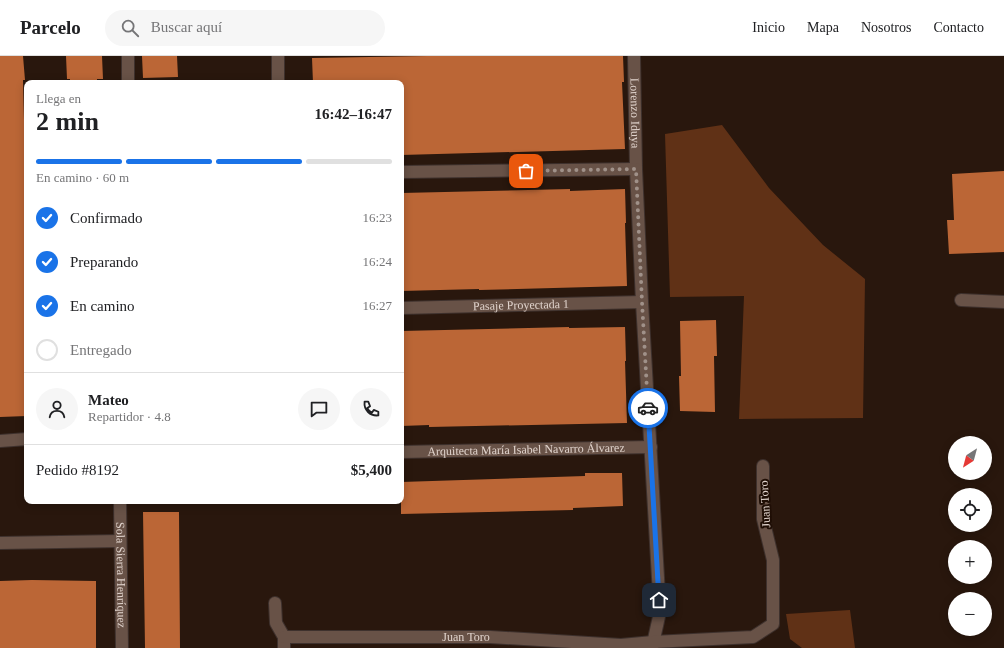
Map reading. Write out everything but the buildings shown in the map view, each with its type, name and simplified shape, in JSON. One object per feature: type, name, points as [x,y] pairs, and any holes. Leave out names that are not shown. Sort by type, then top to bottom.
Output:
[{"type":"street","points":[[128,56],[128,80]]},
{"type":"street","points":[[278,56],[278,80]]},
{"type":"street","name":"Lorenzo Iduya","points":[[634,56],[636,169],[642,302],[660,612],[653,645]]},
{"type":"street","points":[[404,172],[636,169]]},
{"type":"street","points":[[960,300],[1004,302]]},
{"type":"street","name":"Pasaje Proyectada 1","points":[[404,308],[642,302]]},
{"type":"street","points":[[0,441],[24,439]]},
{"type":"street","name":"Arquitecta María Isabel Navarro Álvarez","points":[[404,452],[651,447]]},
{"type":"street","name":"Juan Toro","points":[[284,643],[490,637],[621,645],[653,645],[753,637],[773,624],[773,560],[763,519],[763,466]]},
{"type":"street","name":"Sola Sierra Henríquez","points":[[120,504],[122,648]]},
{"type":"street","points":[[0,543],[120,541]]},
{"type":"street","points":[[275,603],[276,623],[284,643]]},
{"type":"shaded area","points":[[722,125],[769,188],[823,245],[865,279],[863,418],[739,419],[744,296],[670,297],[665,134]]},
{"type":"shaded area","points":[[850,610],[855,648],[802,648],[790,639],[786,614]]},
{"type":"way so far","points":[[526,171],[636,169],[648,408]]},
{"type":"route","points":[[648,408],[659,600]]}]
